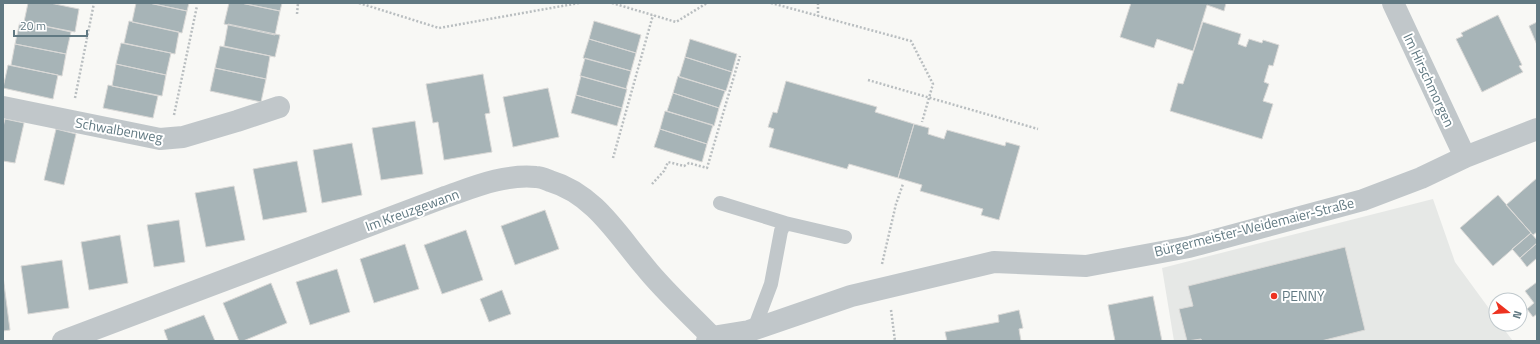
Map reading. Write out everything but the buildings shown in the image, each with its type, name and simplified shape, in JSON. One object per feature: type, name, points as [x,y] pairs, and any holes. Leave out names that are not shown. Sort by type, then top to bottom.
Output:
[{"type":"street","name":"Im Hirschmorgen","points":[[1393,3],[1465,157]]},
{"type":"street","name":"Schwalbenweg","points":[[3,107],[149,138],[169,139],[183,137],[237,122],[279,107]]},
{"type":"street","name":"Bürgermeister-Weidemaier-Straße","points":[[710,339],[754,329],[850,296],[994,262],[1086,266],[1188,246],[1362,200],[1421,178],[1465,157],[1537,129]]},
{"type":"street","name":"Im Kreuzgewann","points":[[63,341],[445,197],[492,181],[518,176],[538,177],[561,184],[583,197],[607,219],[645,268],[710,339]]},
{"type":"lane","points":[[720,203],[784,223],[846,237]]},
{"type":"lane","points":[[754,329],[771,284],[784,223]]},
{"type":"path","points":[[70,121],[94,3]]},
{"type":"path","points":[[296,14],[298,3]]},
{"type":"path","points":[[359,3],[439,28],[579,3]]},
{"type":"path","points":[[612,3],[676,22],[708,3]]},
{"type":"path","points":[[771,3],[910,41],[932,84],[922,122]]},
{"type":"path","points":[[818,3],[818,16]]},
{"type":"path","points":[[169,139],[197,6]]},
{"type":"path","points":[[613,158],[653,15]]},
{"type":"path","points":[[652,184],[664,171],[668,162],[684,166],[689,163],[707,168],[740,56]]},
{"type":"path","points":[[868,80],[1038,129]]},
{"type":"path","points":[[895,341],[888,287],[881,281],[882,268],[896,204],[903,184]]},
{"type":"shaded area","points":[[1433,199],[1455,262],[1488,307],[1488,332],[1506,332],[1513,341],[1174,341],[1162,268]]},
{"type":"place","name":"PENNY","points":[[1274,296]]}]
